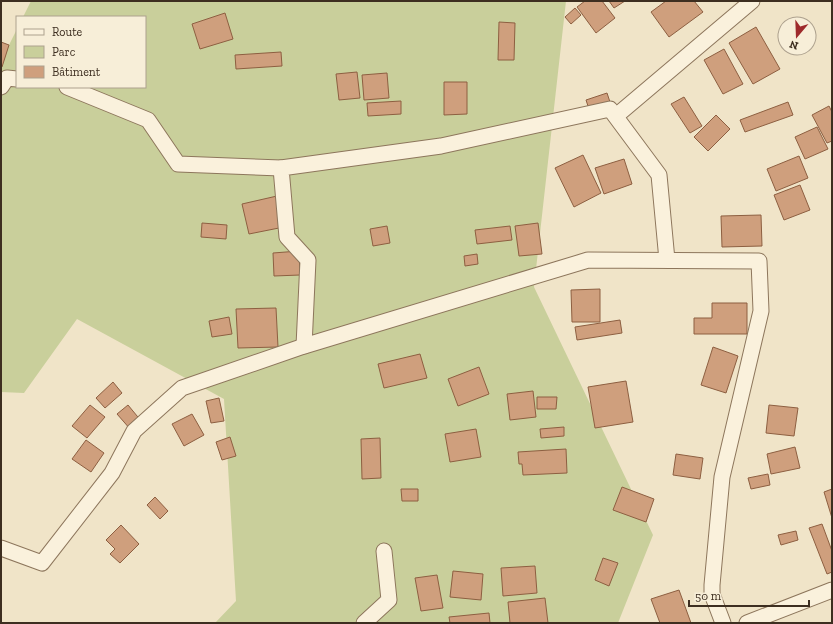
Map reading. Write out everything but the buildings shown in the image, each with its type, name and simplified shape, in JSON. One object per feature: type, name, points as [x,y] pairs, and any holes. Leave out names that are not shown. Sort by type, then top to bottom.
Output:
[{"type":"street","points":[[616,116],[752,1]]},
{"type":"street","points":[[1,87],[7,78],[16,79]]},
{"type":"street","points":[[69,88],[148,120],[178,164],[281,168],[441,146],[610,109],[659,175],[667,260]]},
{"type":"street","points":[[281,168],[287,237],[308,260],[304,346]]},
{"type":"street","points":[[1,548],[42,563],[112,473],[134,431],[182,388],[304,346],[588,260],[759,261],[760,311],[721,485],[712,594],[723,623]]},
{"type":"street","points":[[364,623],[389,600],[384,551]]},
{"type":"street","points":[[747,623],[832,590]]},
{"type":"green space","points":[[31,1],[566,1],[534,287],[653,535],[618,623],[215,623],[236,601],[224,399],[77,319],[24,393],[1,392],[1,48],[7,49],[16,31],[16,88],[146,88],[146,16],[24,16]]}]
